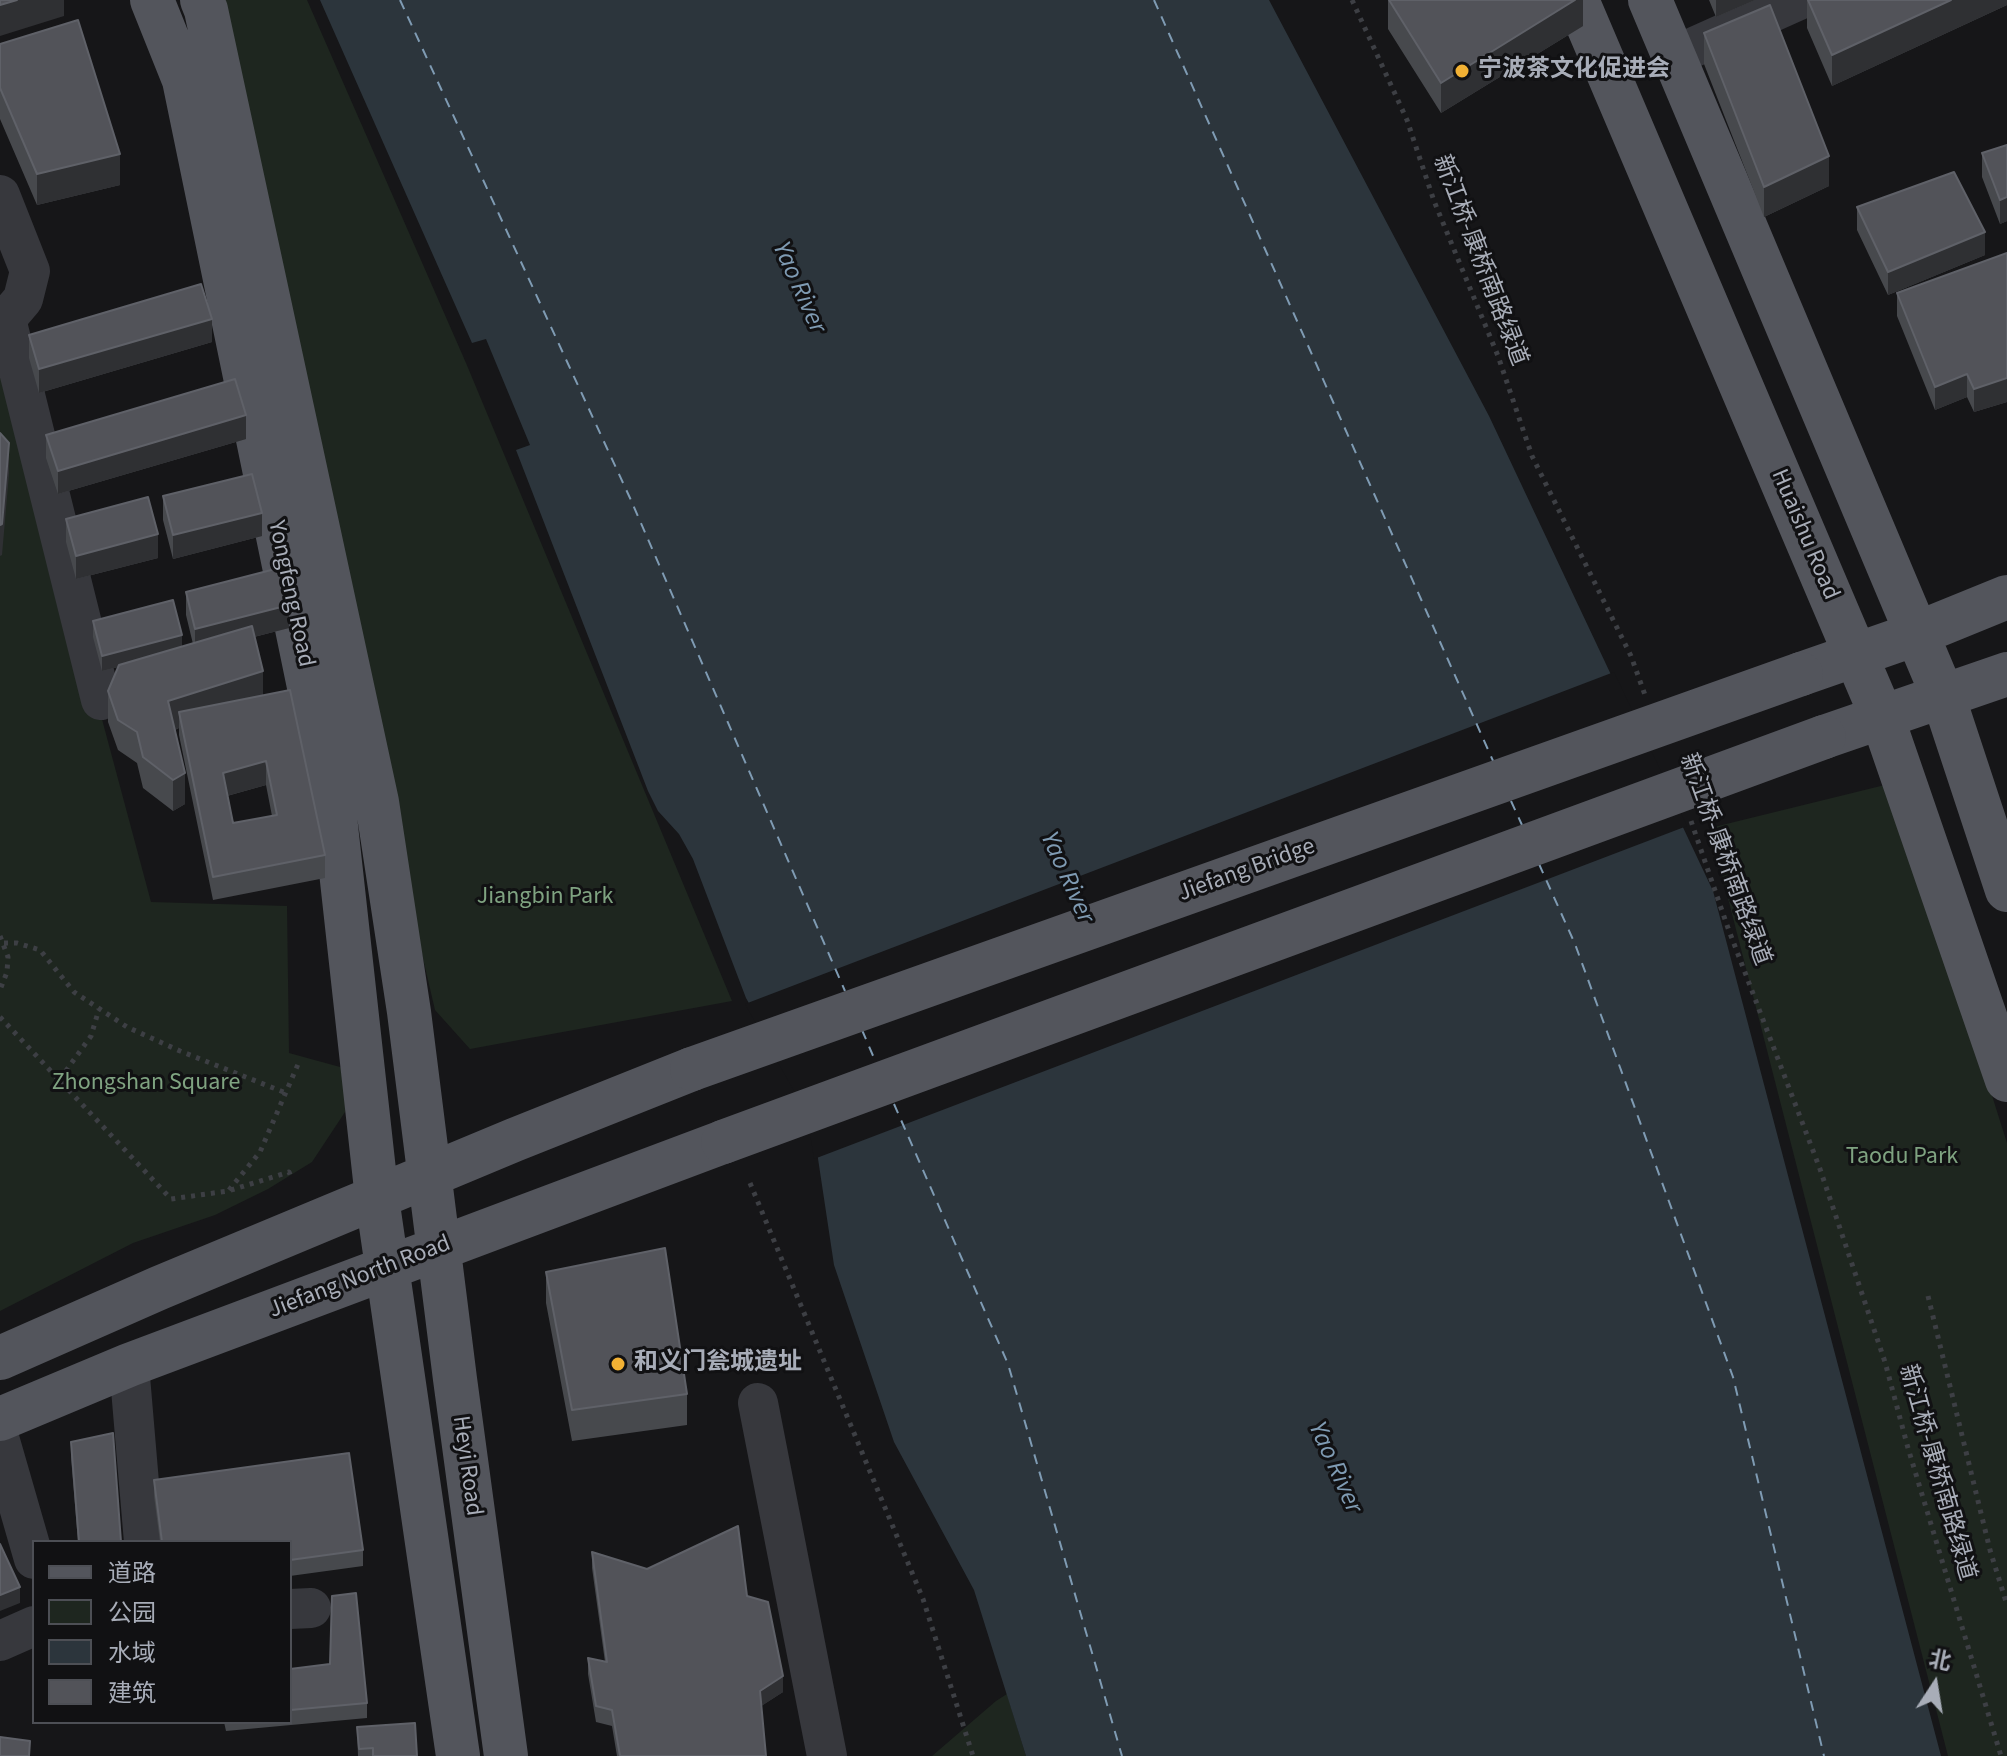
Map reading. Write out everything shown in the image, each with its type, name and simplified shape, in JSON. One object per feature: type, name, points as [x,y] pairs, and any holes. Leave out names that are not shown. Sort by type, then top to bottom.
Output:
[{"type":"main road","name":"Yongfeng Road","points":[[152,0],[184,80],[334,808],[377,1198]]},
{"type":"main road","name":"Yongfeng Road","points":[[202,0],[377,802],[430,1175]]},
{"type":"main road","name":"Huaishu Road","points":[[1577,0],[1882,717],[2007,1080]]},
{"type":"main road","points":[[1650,0],[1943,696],[2007,890]]},
{"type":"main road","name":"Jiefang Bridge","points":[[430,1175],[692,1069],[1916,634],[2007,597]]},
{"type":"main road","points":[[1882,717],[2007,674]]},
{"type":"main road","name":"Jiefang North Road","points":[[0,1419],[129,1365],[723,1142],[1882,717]]},
{"type":"main road","points":[[0,1358],[430,1175]]},
{"type":"main road","name":"Heyi Road","points":[[430,1175],[506,1756]]},
{"type":"main road","name":"Heyi Road","points":[[377,1198],[458,1756]]},
{"type":"street","points":[[1674,56],[1799,0]]},
{"type":"street","points":[[0,195],[30,271],[23,299],[3,320],[101,700]]},
{"type":"street","points":[[129,1365],[144,1540]]},
{"type":"street","points":[[758,1403],[827,1756]]},
{"type":"street","points":[[0,1441],[32,1552]]},
{"type":"street","points":[[0,1641],[32,1627]]},
{"type":"path","name":"新江桥-康桥南路绿道","points":[[1352,0],[1407,120],[1434,201],[1498,356],[1532,456],[1631,656],[1647,701]]},
{"type":"path","name":"新江桥-康桥南路绿道","points":[[1691,820],[1728,928],[1820,1169],[1885,1362],[2001,1756]]},
{"type":"path","points":[[0,936],[8,957],[7,972],[0,990]]},
{"type":"path","points":[[4,943],[17,943],[40,950],[74,992],[127,1027],[286,1093]]},
{"type":"path","points":[[60,1079],[91,1036],[99,1009]]},
{"type":"path","points":[[0,1017],[171,1199],[228,1191],[289,1172],[291,1177]]},
{"type":"path","points":[[228,1191],[260,1152],[299,1062]]},
{"type":"path","points":[[750,1183],[923,1599],[973,1756]]},
{"type":"path","points":[[1928,1296],[1990,1550],[2007,1605]]},
{"type":"green space","name":"Jiangbin Park","points":[[200,0],[307,0],[466,363],[732,1001],[470,1049],[435,1010]]},
{"type":"green space","name":"Zhongshan Square","points":[[0,339],[151,902],[287,906],[289,1053],[351,1070],[345,1112],[312,1162],[268,1189],[215,1215],[133,1243],[0,1311]]},
{"type":"green space","name":"Taodu Park","points":[[1893,783],[2007,1143],[2007,1756],[1948,1756],[1710,828]]},
{"type":"green space","points":[[1007,1694],[1026,1756],[932,1756],[996,1701]]},
{"type":"water","name":"Yao River","points":[[320,0],[1269,0],[1489,416],[1713,891],[1941,1756],[1026,1756],[974,1590],[894,1442],[834,1265],[811,1112],[746,998],[693,859],[679,834],[658,811],[648,791],[516,450],[530,445],[486,339],[472,343]]},
{"type":"pier","points":[[1614,672],[1687,826],[814,1159],[807,1114],[745,1004]]},
{"type":"building","points":[[0,0],[17,0],[0,5]]},
{"type":"building","points":[[1389,0],[1575,0],[1441,83]]},
{"type":"building","points":[[1808,0],[1951,0],[1832,55]]},
{"type":"building","points":[[1770,5],[1829,156],[1764,187],[1704,33]]},
{"type":"building","points":[[78,20],[120,154],[37,174],[0,88],[0,44]]},
{"type":"building","points":[[2007,145],[2007,197],[2000,200],[1982,153]]},
{"type":"building","points":[[1954,172],[1985,232],[1888,272],[1857,207]]},
{"type":"building","points":[[2007,253],[2007,378],[1974,389],[1967,374],[1935,387],[1897,293]]},
{"type":"building","points":[[201,284],[212,319],[39,369],[29,335]]},
{"type":"building","points":[[235,379],[246,415],[58,471],[46,435]]},
{"type":"building","points":[[0,433],[9,443],[0,525]]},
{"type":"building","points":[[252,474],[262,513],[173,535],[163,496]]},
{"type":"building","points":[[148,497],[158,534],[76,556],[66,519]]},
{"type":"building","points":[[279,568],[289,605],[195,629],[186,592]]},
{"type":"building","points":[[173,600],[182,635],[102,656],[93,621]]},
{"type":"building","points":[[252,626],[263,671],[168,701],[185,773],[173,780],[143,757],[137,732],[118,720],[108,691],[119,665]]},
{"type":"building","points":[[290,690],[325,855],[213,877],[179,712]],"holes":[[[266,761],[277,815],[233,823],[223,773]]]},
{"type":"building","name":"和义门瓮城遗址","points":[[665,1248],[687,1394],[572,1410],[546,1272]]},
{"type":"building","points":[[113,1433],[121,1540],[79,1540],[71,1442]]},
{"type":"building","points":[[349,1453],[363,1550],[292,1560],[292,1540],[162,1540],[154,1480]]},
{"type":"building","points":[[738,1526],[747,1596],[768,1602],[783,1676],[760,1691],[766,1756],[620,1756],[612,1710],[596,1706],[588,1658],[607,1662],[592,1552],[647,1569]]},
{"type":"building","points":[[0,1544],[20,1587],[0,1595]]},
{"type":"building","points":[[356,1593],[367,1703],[292,1710],[292,1669],[330,1664],[332,1596]]},
{"type":"building","points":[[415,1723],[417,1756],[373,1756],[373,1748],[359,1749],[357,1727]]},
{"type":"building","points":[[0,1737],[30,1741],[29,1756],[0,1756]]},
{"type":"ferry route","points":[[400,0],[630,498],[845,991]]},
{"type":"ferry route","points":[[1154,0],[1494,763]]},
{"type":"ferry route","points":[[1511,801],[1522,825]]},
{"type":"ferry route","points":[[1539,864],[1575,944],[1733,1377],[1824,1756]]},
{"type":"ferry route","points":[[862,1030],[877,1065]]},
{"type":"ferry route","points":[[894,1104],[1008,1364],[1122,1756]]},
{"type":"place","name":"宁波茶文化促进会","points":[[1462,71]]},
{"type":"place","name":"和义门瓮城遗址","points":[[618,1364]]}]
